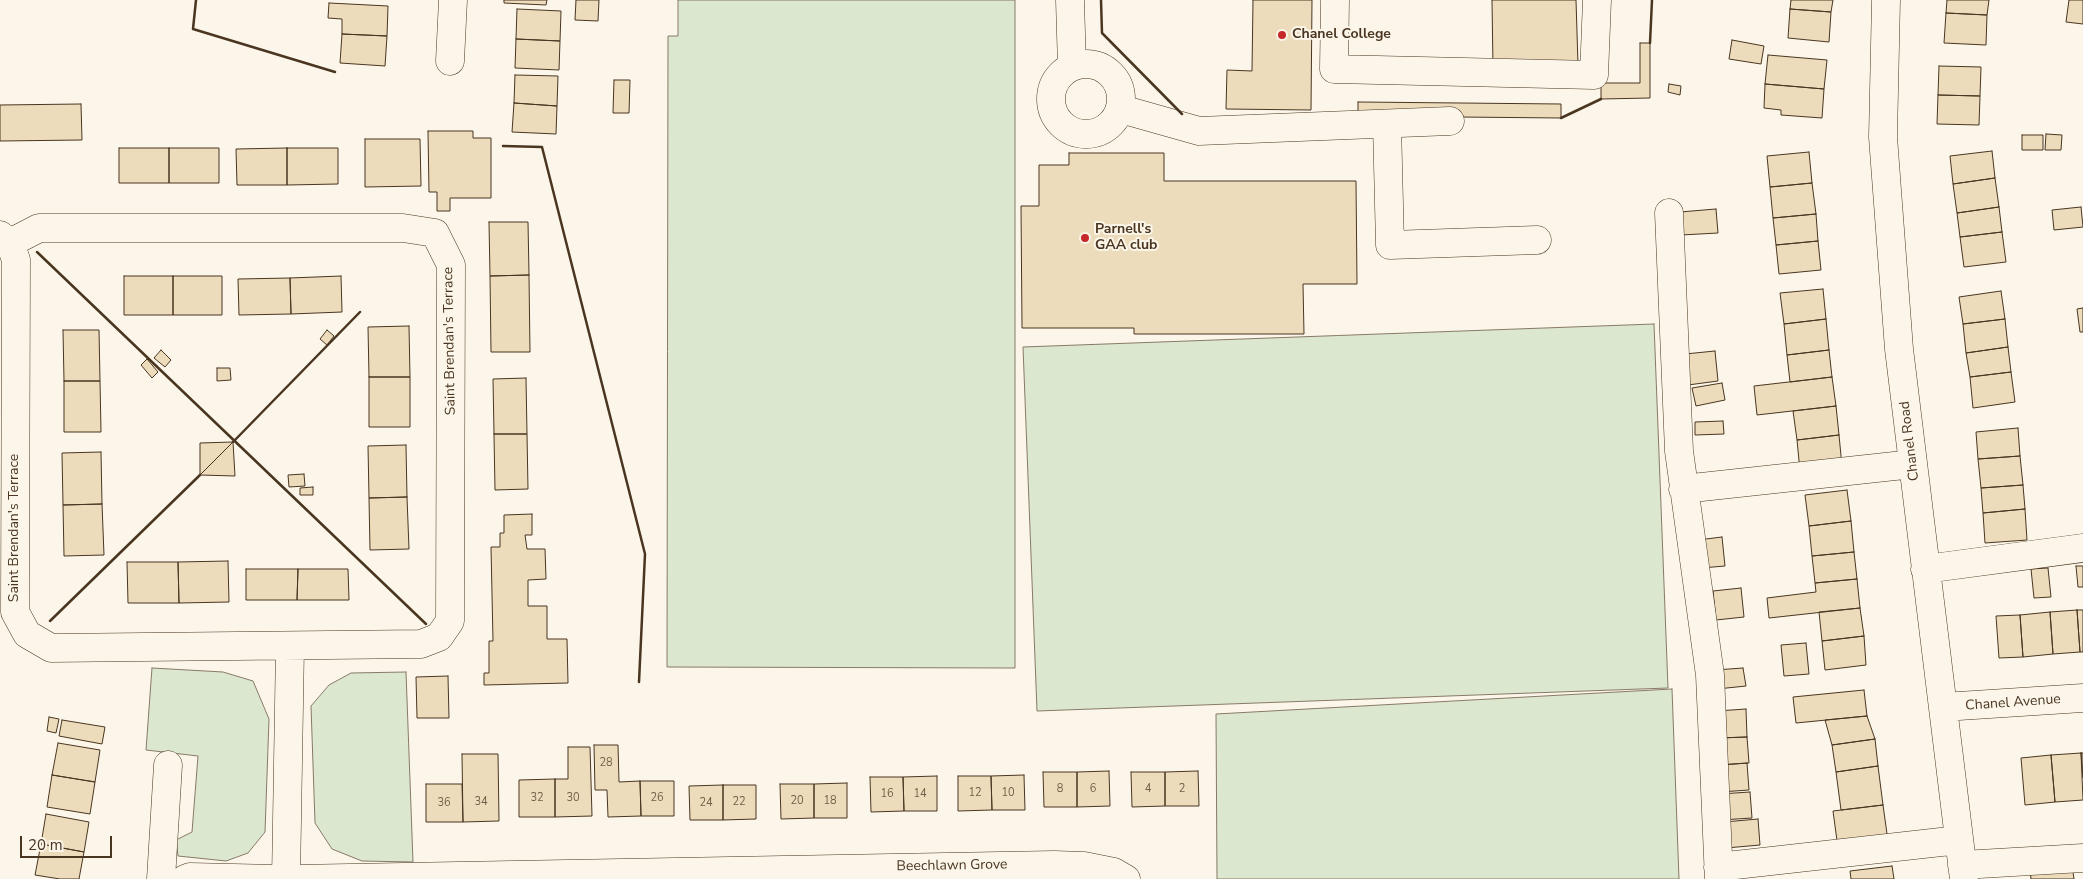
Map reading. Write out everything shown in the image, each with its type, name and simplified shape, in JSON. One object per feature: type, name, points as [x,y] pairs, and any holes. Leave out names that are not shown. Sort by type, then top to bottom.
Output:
[{"type":"street","points":[[450,61],[452,0]]},
{"type":"street","points":[[1070,0],[1072,66]]},
{"type":"street","points":[[1335,0],[1334,69],[1594,75],[1597,0]]},
{"type":"street","name":"Chanel Road","points":[[1886,0],[1883,137],[1899,349],[1962,862]]},
{"type":"street","points":[[1083,63],[1094,64],[1105,69],[1119,86],[1122,97],[1121,108],[1116,119],[1107,128],[1097,133],[1079,134],[1063,126],[1055,117],[1051,106],[1051,94],[1062,73],[1072,66],[1083,63]]},
{"type":"street","points":[[1121,108],[1199,131],[1450,121]]},
{"type":"street","points":[[1387,124],[1390,245],[1537,240]]},
{"type":"street","points":[[1669,213],[1679,450],[1710,675],[1718,873],[2083,858]]},
{"type":"street","name":"Saint Brendan's Terrace","points":[[39,228],[402,228],[435,233],[451,265],[450,621],[439,636],[421,644],[290,647],[51,648],[27,634],[15,612],[16,260],[5,239],[39,228]]},
{"type":"street","points":[[1683,489],[1912,464]]},
{"type":"street","points":[[1925,569],[2083,548]]},
{"type":"street","points":[[286,879],[290,647]]},
{"type":"street","name":"Chanel Avenue","points":[[1943,708],[2083,698]]},
{"type":"street","points":[[161,879],[168,765]]},
{"type":"street","name":"Beechlawn Grove","points":[[295,879],[1054,865],[1084,866],[1114,872],[1126,879]]},
{"type":"street","points":[[184,879],[190,877],[276,879]]},
{"type":"green space","points":[[678,0],[1015,0],[1015,668],[667,667],[668,36],[678,36]]},
{"type":"green space","points":[[1654,324],[1668,688],[1037,711],[1023,347]]},
{"type":"green space","points":[[152,668],[223,672],[253,681],[269,719],[265,832],[248,853],[226,861],[178,856],[176,840],[192,832],[198,756],[146,750]]},
{"type":"green space","points":[[406,672],[413,862],[362,861],[332,849],[315,823],[311,706],[329,685],[351,673]]},
{"type":"green space","points":[[1672,689],[1679,879],[1217,879],[1216,714]]},
{"type":"building","points":[[504,0],[547,0],[546,5],[504,3]]},
{"type":"building","points":[[576,0],[599,0],[598,21],[575,20]]},
{"type":"building","name":"Chanel College","points":[[1253,0],[1312,0],[1311,110],[1226,109],[1227,70],[1252,71]]},
{"type":"building","points":[[1492,0],[1576,0],[1578,65],[1493,68]]},
{"type":"building","points":[[1791,0],[1833,0],[1831,12],[1790,9]]},
{"type":"building","points":[[1947,0],[1989,0],[1987,15],[1946,13]]},
{"type":"building","points":[[2069,0],[2083,0],[2083,24],[2066,22]]},
{"type":"building","points":[[329,3],[388,6],[387,36],[342,34],[342,19],[328,18]]},
{"type":"building","points":[[517,9],[561,11],[560,41],[516,39]]},
{"type":"building","points":[[1790,9],[1831,12],[1829,42],[1788,38]]},
{"type":"building","points":[[1946,13],[1987,15],[1986,45],[1944,43]]},
{"type":"building","points":[[342,34],[387,36],[385,66],[340,63]]},
{"type":"building","points":[[516,39],[560,41],[559,70],[515,68]]},
{"type":"building","points":[[1732,40],[1764,46],[1761,64],[1729,59]]},
{"type":"building","points":[[1640,43],[1650,43],[1650,98],[1601,99],[1601,83],[1640,83]]},
{"type":"building","points":[[1768,55],[1827,60],[1824,89],[1765,84]]},
{"type":"building","points":[[1939,66],[1981,67],[1980,96],[1938,95]]},
{"type":"building","points":[[515,75],[558,76],[557,106],[514,103]]},
{"type":"building","points":[[614,80],[630,80],[629,113],[613,113]]},
{"type":"building","points":[[1669,84],[1681,86],[1680,95],[1668,92]]},
{"type":"building","points":[[1765,84],[1824,89],[1822,118],[1781,115],[1781,110],[1764,108]]},
{"type":"building","points":[[1938,95],[1980,96],[1979,125],[1937,124]]},
{"type":"building","points":[[1358,102],[1561,104],[1561,118],[1358,116]]},
{"type":"building","points":[[514,103],[557,106],[556,134],[512,132]]},
{"type":"building","points":[[81,104],[82,140],[0,141],[0,105]]},
{"type":"building","points":[[428,131],[473,131],[473,138],[491,138],[491,198],[450,198],[450,211],[437,211],[437,192],[429,192]]},
{"type":"building","points":[[2046,134],[2062,135],[2061,150],[2045,150]]},
{"type":"building","points":[[2022,135],[2043,135],[2043,150],[2022,150]]},
{"type":"building","points":[[365,139],[420,139],[421,186],[365,187]]},
{"type":"building","points":[[119,148],[169,148],[169,183],[119,183]]},
{"type":"building","points":[[169,148],[219,148],[219,183],[169,183]]},
{"type":"building","points":[[287,148],[338,148],[338,184],[287,185]]},
{"type":"building","points":[[287,148],[287,185],[237,185],[236,149]]},
{"type":"building","points":[[1992,151],[1995,178],[1953,184],[1950,156]]},
{"type":"building","points":[[1809,152],[1812,183],[1770,187],[1767,156]]},
{"type":"building","points":[[1069,153],[1164,153],[1164,181],[1356,181],[1357,284],[1303,284],[1304,334],[1134,334],[1134,328],[1022,328],[1021,206],[1039,206],[1039,165],[1069,165]]},
{"type":"building","points":[[1995,178],[1999,207],[1957,213],[1953,184]]},
{"type":"building","points":[[1812,183],[1816,214],[1773,218],[1770,187]]},
{"type":"building","points":[[1999,207],[2002,232],[1960,237],[1957,213]]},
{"type":"building","points":[[2081,207],[2083,227],[2054,230],[2052,210]]},
{"type":"building","points":[[1716,209],[1718,233],[1681,235],[1680,212]]},
{"type":"building","points":[[1816,214],[1818,241],[1776,245],[1773,218]]},
{"type":"building","points":[[489,222],[528,222],[529,275],[490,276]]},
{"type":"building","points":[[2002,232],[2006,262],[1964,267],[1960,237]]},
{"type":"building","points":[[1818,241],[1821,270],[1779,274],[1776,245]]},
{"type":"building","points":[[529,275],[530,352],[491,352],[490,276]]},
{"type":"building","points":[[124,276],[173,276],[173,315],[124,315]]},
{"type":"building","points":[[173,276],[222,276],[222,315],[173,315]]},
{"type":"building","points":[[341,276],[342,312],[291,314],[290,278]]},
{"type":"building","points":[[290,278],[291,314],[239,315],[238,279]]},
{"type":"building","points":[[1823,289],[1826,319],[1784,324],[1780,293]]},
{"type":"building","points":[[2001,291],[2005,319],[1963,324],[1959,297]]},
{"type":"building","points":[[2083,308],[2083,332],[2080,332],[2077,309]]},
{"type":"building","points":[[1826,319],[1829,350],[1787,355],[1784,324]]},
{"type":"building","points":[[2005,319],[2008,347],[1966,353],[1963,324]]},
{"type":"building","points":[[409,326],[410,377],[369,377],[368,327]]},
{"type":"building","points":[[63,330],[99,330],[100,381],[64,381]]},
{"type":"building","points":[[327,330],[334,336],[327,345],[320,339]]},
{"type":"building","points":[[2008,347],[2011,372],[1970,377],[1966,353]]},
{"type":"building","points":[[161,350],[171,360],[165,367],[154,358]]},
{"type":"building","points":[[1829,350],[1832,377],[1790,382],[1787,355]]},
{"type":"building","points":[[1715,351],[1718,381],[1688,385],[1685,354]]},
{"type":"building","points":[[147,359],[158,372],[152,378],[141,365]]},
{"type":"building","points":[[217,368],[230,368],[231,380],[217,381]]},
{"type":"building","points":[[2011,372],[2015,402],[1973,408],[1970,377]]},
{"type":"building","points":[[369,377],[410,377],[410,427],[369,427]]},
{"type":"building","points":[[1832,377],[1836,406],[1757,415],[1754,386]]},
{"type":"building","points":[[526,378],[527,434],[494,434],[493,379]]},
{"type":"building","points":[[64,381],[100,381],[101,432],[64,432]]},
{"type":"building","points":[[1722,383],[1725,400],[1696,406],[1692,388]]},
{"type":"building","points":[[1836,406],[1839,435],[1797,440],[1793,411]]},
{"type":"building","points":[[1723,421],[1724,434],[1695,435],[1695,422]]},
{"type":"building","points":[[2018,428],[2020,456],[1978,459],[1976,432]]},
{"type":"building","points":[[494,434],[527,434],[528,489],[495,490]]},
{"type":"building","points":[[1839,435],[1842,466],[1800,471],[1797,440]]},
{"type":"building","points":[[233,442],[200,475],[200,443]]},
{"type":"building","points":[[233,442],[235,476],[200,475]]},
{"type":"building","points":[[406,445],[407,497],[369,498],[368,446]]},
{"type":"building","points":[[101,452],[102,504],[63,505],[62,453]]},
{"type":"building","points":[[2020,456],[2023,485],[1981,488],[1978,459]]},
{"type":"building","points":[[304,474],[305,486],[289,487],[288,475]]},
{"type":"building","points":[[2023,485],[2025,509],[1983,513],[1981,488]]},
{"type":"building","points":[[313,487],[313,495],[300,495],[300,488]]},
{"type":"building","points":[[1847,490],[1851,521],[1809,526],[1805,495]]},
{"type":"building","points":[[407,497],[409,549],[370,550],[369,498]]},
{"type":"building","points":[[102,504],[104,555],[64,556],[63,505]]},
{"type":"building","points":[[2025,509],[2027,540],[1985,543],[1983,513]]},
{"type":"building","points":[[532,514],[532,535],[525,535],[527,549],[545,549],[546,579],[528,580],[528,606],[547,606],[547,639],[567,639],[568,683],[484,685],[484,673],[489,673],[489,641],[493,641],[491,547],[500,547],[500,533],[504,533],[504,515]]},
{"type":"building","points":[[1851,521],[1854,552],[1812,556],[1809,526]]},
{"type":"building","points":[[1722,537],[1725,566],[1701,568],[1698,540]]},
{"type":"building","points":[[1854,552],[1857,579],[1815,583],[1812,556]]},
{"type":"building","points":[[228,561],[229,602],[179,603],[178,562]]},
{"type":"building","points":[[127,562],[178,562],[179,603],[128,603]]},
{"type":"building","points":[[2076,566],[2083,566],[2083,587],[2078,587]]},
{"type":"building","points":[[2048,568],[2051,597],[2034,598],[2031,569]]},
{"type":"building","points":[[246,569],[298,569],[297,600],[246,600]]},
{"type":"building","points":[[298,569],[348,569],[349,600],[297,600]]},
{"type":"building","points":[[1857,579],[1860,608],[1769,618],[1767,598],[1816,592],[1815,583]]},
{"type":"building","points":[[1741,588],[1744,617],[1716,620],[1713,591]]},
{"type":"building","points":[[1860,608],[1864,636],[1822,641],[1819,612]]},
{"type":"building","points":[[2077,610],[2083,610],[2083,652],[2080,652]]},
{"type":"building","points":[[2077,610],[2080,652],[2053,654],[2050,612]]},
{"type":"building","points":[[2050,612],[2053,654],[2023,657],[2020,615]]},
{"type":"building","points":[[2020,615],[2023,657],[1999,658],[1996,616]]},
{"type":"building","points":[[1864,636],[1866,665],[1825,670],[1822,641]]},
{"type":"building","points":[[1806,643],[1809,674],[1784,676],[1781,645]]},
{"type":"building","points":[[1743,668],[1746,686],[1717,689],[1715,670]]},
{"type":"building","points":[[448,676],[449,718],[417,718],[416,677]]},
{"type":"building","points":[[1864,690],[1867,716],[1796,723],[1793,697]]},
{"type":"building","points":[[1746,709],[1747,737],[1719,738],[1717,711]]},
{"type":"building","points":[[1867,716],[1875,739],[1832,745],[1825,720]]},
{"type":"building","points":[[49,717],[59,719],[56,733],[47,731]]},
{"type":"building","points":[[62,720],[105,727],[102,744],[59,736]]},
{"type":"building","points":[[1747,737],[1749,763],[1719,765],[1717,738]]},
{"type":"building","points":[[1875,739],[1878,766],[1836,772],[1832,745]]},
{"type":"building","points":[[58,743],[100,750],[95,782],[52,775]]},
{"type":"building","points":[[594,745],[618,745],[619,782],[640,781],[641,816],[608,817],[607,790],[595,790]]},
{"type":"building","points":[[568,747],[590,747],[592,816],[555,817],[555,779],[568,779]]},
{"type":"building","points":[[2081,753],[2083,753],[2083,778]]},
{"type":"building","points":[[2081,753],[2083,800],[2055,802],[2051,755]]},
{"type":"building","points":[[462,754],[498,754],[499,821],[463,822]]},
{"type":"building","points":[[2051,755],[2055,802],[2025,805],[2021,758]]},
{"type":"building","points":[[1747,763],[1749,790],[1720,792],[1719,765]]},
{"type":"building","points":[[1878,766],[1883,805],[1841,810],[1836,772]]},
{"type":"building","points":[[1109,771],[1110,806],[1077,807],[1077,772]]},
{"type":"building","points":[[1198,771],[1199,806],[1165,806],[1165,772]]},
{"type":"building","points":[[1043,772],[1077,772],[1077,807],[1044,807]]},
{"type":"building","points":[[1131,772],[1165,772],[1165,806],[1132,807]]},
{"type":"building","points":[[52,775],[95,782],[90,814],[47,807]]},
{"type":"building","points":[[1024,775],[1025,810],[992,810],[991,776]]},
{"type":"building","points":[[937,776],[937,811],[904,811],[903,777]]},
{"type":"building","points":[[958,776],[991,776],[992,810],[958,811]]},
{"type":"building","points":[[870,777],[903,777],[904,811],[871,812]]},
{"type":"building","points":[[555,779],[555,817],[519,817],[519,780]]},
{"type":"building","points":[[640,781],[674,781],[674,816],[641,816]]},
{"type":"building","points":[[847,783],[847,818],[814,818],[814,784]]},
{"type":"building","points":[[426,784],[462,784],[463,822],[426,822]]},
{"type":"building","points":[[780,784],[814,784],[814,818],[781,819]]},
{"type":"building","points":[[723,785],[756,785],[756,819],[723,820]]},
{"type":"building","points":[[723,785],[723,820],[690,820],[689,786]]},
{"type":"building","points":[[1750,792],[1752,818],[1721,820],[1720,794]]},
{"type":"building","points":[[1883,805],[1888,841],[1838,848],[1833,811]]},
{"type":"building","points":[[46,814],[89,822],[84,852],[41,844]]},
{"type":"building","points":[[1758,819],[1760,845],[1726,848],[1724,822]]},
{"type":"building","points":[[41,844],[84,852],[79,879],[60,879],[35,875]]},
{"type":"building","points":[[2072,865],[2074,879],[2031,879],[2030,870]]},
{"type":"building","points":[[1892,866],[1894,879],[1851,879],[1850,871]]},
{"type":"wall","points":[[196,0],[193,29],[335,72]]},
{"type":"wall","points":[[1101,0],[1102,33],[1182,114]]},
{"type":"wall","points":[[1650,43],[1652,0]]},
{"type":"wall","points":[[1561,118],[1601,99]]},
{"type":"wall","points":[[503,146],[542,147],[645,554],[639,682]]},
{"type":"wall","points":[[37,252],[426,624]]},
{"type":"wall","points":[[233,442],[360,312]]},
{"type":"wall","points":[[50,621],[200,475]]},
{"type":"place","name":"Chanel College","points":[[1282,35]]},
{"type":"place","name":"Parnell's GAA club","points":[[1085,238]]}]
